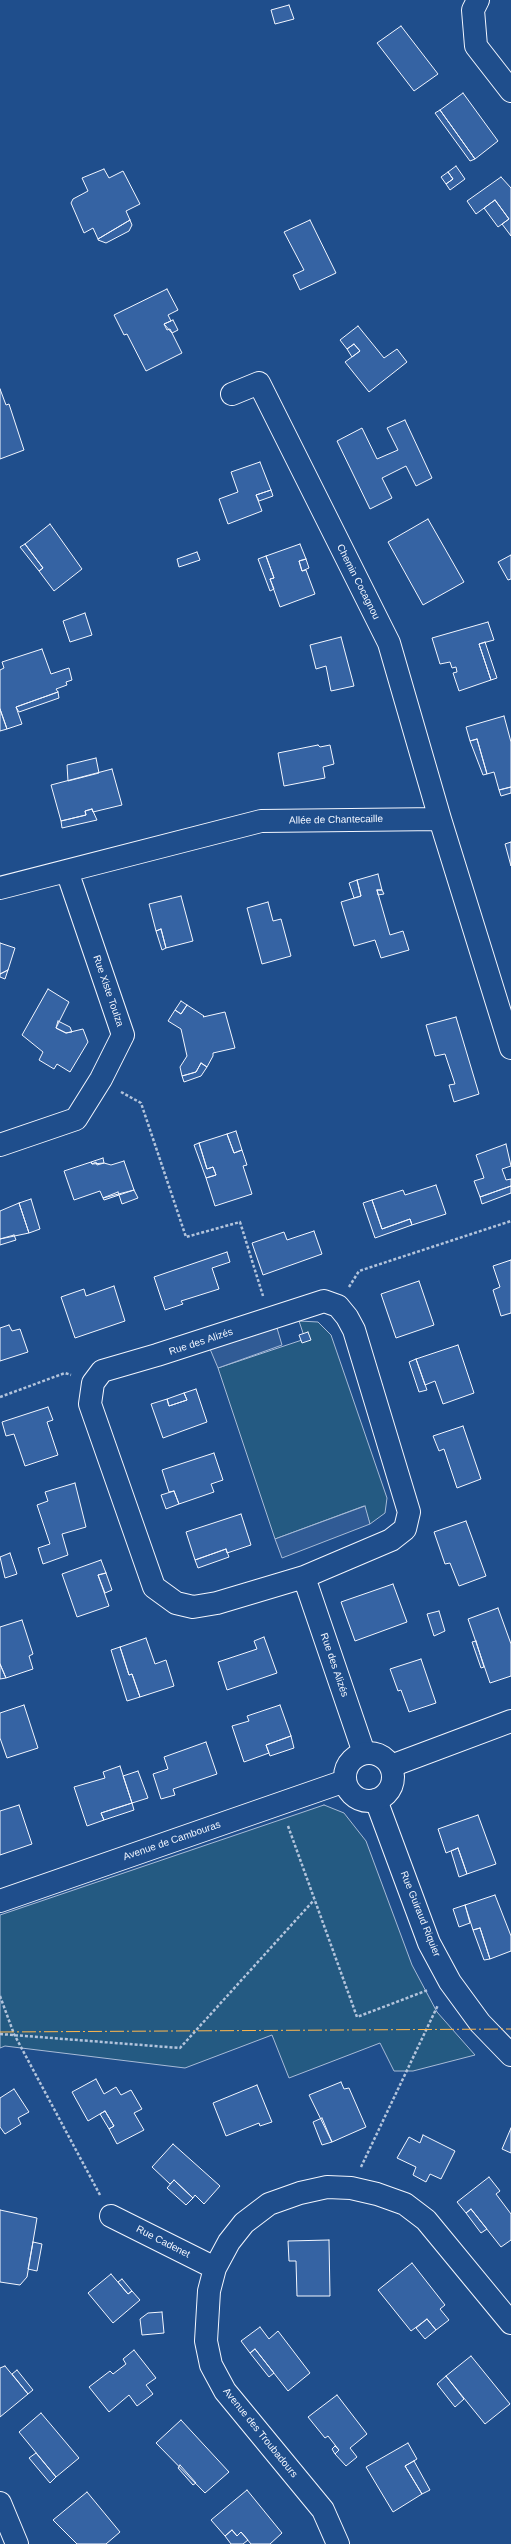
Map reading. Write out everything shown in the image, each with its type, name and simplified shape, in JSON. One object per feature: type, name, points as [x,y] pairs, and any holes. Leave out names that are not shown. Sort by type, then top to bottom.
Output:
[{"type":"street","points":[[478,0],[473,10],[476,46],[511,91]]},
{"type":"street","name":"Chemin Cocagnou","points":[[232,394],[259,383],[389,643],[440,818]]},
{"type":"street","points":[[440,818],[511,1048]]},
{"type":"street","name":"Allée de Chantecaille","points":[[0,888],[261,821],[440,818]]},
{"type":"street","name":"Rue Xiste Toulza","points":[[0,1145],[76,1119],[101,1079],[123,1035],[67,871]]},
{"type":"street","name":"Rue des Alizés","points":[[93,1383],[102,1371],[271,1319],[324,1301],[338,1306]]},
{"type":"street","points":[[93,1383],[90,1404],[154,1587],[176,1603],[193,1607],[217,1603],[304,1577],[390,1540],[405,1529],[409,1512],[354,1330],[347,1317],[338,1306]]},
{"type":"street","name":"Rue des Alizés","points":[[304,1577],[364,1753]]},
{"type":"street","points":[[390,1766],[511,1721]]},
{"type":"street","points":[[364,1753],[377,1754],[384,1758],[390,1766],[393,1780],[390,1788],[385,1795],[376,1800],[362,1800],[355,1796],[346,1781],[346,1769],[350,1762],[364,1753]]},
{"type":"street","name":"Avenue de Cambouras","points":[[0,1901],[346,1781]]},
{"type":"street","name":"Rue Guiraud Riquier","points":[[376,1800],[429,1943],[450,1982],[480,2023],[511,2055]]},
{"type":"street","name":"Avenue des Troubadours","points":[[338,2544],[323,2510],[225,2391],[211,2365],[206,2341],[209,2291],[214,2268],[244,2223],[269,2204],[300,2193],[326,2187],[351,2188],[377,2194],[405,2204],[426,2220],[511,2323]]},
{"type":"street","name":"Rue Cadenet","points":[[112,2216],[214,2268]]},
{"type":"street","points":[[0,2504],[17,2544]]},
{"type":"path","points":[[101,1079],[141,1103],[186,1237],[240,1222],[271,1319]]},
{"type":"path","points":[[338,1306],[359,1271],[511,1220]]},
{"type":"path","points":[[0,1397],[65,1373],[93,1383]]},
{"type":"path","points":[[280,1803],[357,2017],[450,1982]]},
{"type":"path","points":[[0,2034],[180,2048],[314,1900]]},
{"type":"path","points":[[351,2188],[450,1982]]},
{"type":"path","points":[[0,1996],[14,2034],[112,2216]]},
{"type":"shaded area","points":[[299,1321],[318,1322],[331,1335],[387,1498],[385,1513],[370,1524],[364,1506],[275,1539],[218,1368],[305,1339]]},
{"type":"shaded area","points":[[277,1328],[282,1345],[218,1368],[210,1349]]},
{"type":"shaded area","points":[[365,1506],[370,1524],[282,1558],[275,1539]]},
{"type":"shaded area","points":[[324,1805],[344,1813],[366,1841],[412,1965],[437,2012],[475,2055],[413,2071],[394,2071],[380,2043],[289,2078],[272,2035],[185,2068],[5,2046],[0,2048],[0,1915]]},
{"type":"building","points":[[289,5],[294,19],[275,24],[271,10]]},
{"type":"building","points":[[401,26],[438,74],[414,91],[377,43]]},
{"type":"building","points":[[463,93],[498,141],[475,159],[440,110]]},
{"type":"building","points":[[440,110],[475,159],[470,161],[435,113]]},
{"type":"building","points":[[456,166],[465,179],[450,190],[446,184],[453,179],[448,172]]},
{"type":"building","points":[[104,169],[109,178],[123,171],[140,204],[126,211],[130,220],[98,239],[93,228],[84,233],[71,203],[73,199],[88,191],[82,178]]},
{"type":"building","points":[[448,172],[453,179],[446,184],[441,177]]},
{"type":"building","points":[[501,177],[511,188],[511,236],[502,224],[509,219],[495,200],[476,214],[467,201]]},
{"type":"building","points":[[495,200],[509,219],[498,227],[484,208]]},
{"type":"building","points":[[130,220],[132,225],[129,231],[106,243],[98,240],[98,239]]},
{"type":"building","points":[[310,220],[336,273],[300,290],[293,275],[304,270],[284,232]]},
{"type":"building","points":[[167,289],[178,310],[168,315],[171,321],[164,324],[167,330],[170,329],[182,353],[146,371],[127,334],[124,335],[114,315]]},
{"type":"building","points":[[173,320],[178,330],[172,333],[164,324]]},
{"type":"building","points":[[358,326],[384,358],[397,349],[407,362],[369,392],[345,362],[360,351],[354,344],[347,349],[340,340]]},
{"type":"building","points":[[354,344],[360,351],[352,357],[347,349]]},
{"type":"building","points":[[0,389],[6,405],[9,404],[24,450],[0,459]]},
{"type":"building","points":[[405,420],[432,478],[416,486],[406,466],[382,478],[392,498],[370,509],[337,441],[362,428],[377,459],[398,450],[387,428]]},
{"type":"building","points":[[260,462],[271,490],[256,495],[262,511],[228,524],[219,499],[238,492],[231,472]]},
{"type":"building","points":[[271,490],[273,496],[259,501],[256,495]]},
{"type":"building","points":[[428,519],[464,582],[423,605],[388,542]]},
{"type":"building","points":[[50,524],[82,569],[54,591],[39,571],[43,568],[25,544]]},
{"type":"building","points":[[25,544],[43,568],[39,571],[20,547]]},
{"type":"building","points":[[300,544],[306,559],[299,561],[302,571],[306,570],[315,594],[280,607],[270,579],[274,578],[266,556]]},
{"type":"building","points":[[197,552],[200,560],[179,567],[177,559]]},
{"type":"building","points":[[511,555],[511,579],[508,580],[498,562]]},
{"type":"building","points":[[266,556],[274,578],[270,579],[274,589],[270,591],[258,559]]},
{"type":"building","points":[[306,559],[309,568],[302,571],[299,561]]},
{"type":"building","points":[[85,613],[92,635],[70,642],[63,621]]},
{"type":"building","points":[[488,622],[494,640],[479,644],[491,680],[459,691],[453,673],[457,672],[456,667],[452,668],[450,662],[440,664],[432,638]]},
{"type":"building","points":[[341,637],[354,686],[331,691],[326,666],[316,669],[310,645]]},
{"type":"building","points":[[485,642],[497,678],[491,680],[479,644]]},
{"type":"building","points":[[42,649],[51,674],[69,668],[72,680],[66,682],[67,685],[56,689],[58,692],[16,707],[22,724],[7,729],[0,709],[0,670],[4,668],[2,662]]},
{"type":"building","points":[[58,692],[59,698],[19,712],[16,707]]},
{"type":"building","points":[[0,709],[7,729],[0,731]]},
{"type":"building","points":[[504,716],[511,742],[511,787],[499,790],[494,772],[487,774],[477,739],[470,741],[466,727]]},
{"type":"building","points":[[477,739],[487,774],[483,775],[470,741]]},
{"type":"building","points":[[318,745],[320,747],[330,745],[334,764],[323,767],[325,778],[284,786],[278,753]]},
{"type":"building","points":[[96,758],[99,773],[68,781],[67,765]]},
{"type":"building","points":[[112,769],[122,805],[93,812],[92,809],[85,811],[86,815],[61,821],[51,785]]},
{"type":"building","points":[[511,787],[511,793],[501,796],[499,790]]},
{"type":"building","points":[[92,809],[97,820],[62,828],[61,821],[86,815],[85,811]]},
{"type":"building","points":[[511,842],[511,866],[505,844]]},
{"type":"building","points":[[378,874],[382,890],[377,890],[390,935],[403,931],[409,950],[381,958],[375,940],[354,946],[341,902],[361,896],[357,880]]},
{"type":"building","points":[[357,880],[361,896],[354,898],[349,883]]},
{"type":"building","points":[[377,890],[382,890],[384,894],[378,895]]},
{"type":"building","points":[[181,896],[193,941],[166,948],[161,929],[156,931],[149,904]]},
{"type":"building","points":[[268,902],[273,921],[281,919],[291,956],[262,964],[247,908]]},
{"type":"building","points":[[161,929],[166,948],[162,950],[156,931]]},
{"type":"building","points":[[0,943],[15,948],[8,970],[0,974]]},
{"type":"building","points":[[8,970],[5,979],[0,977],[0,974]]},
{"type":"building","points":[[48,989],[69,1002],[56,1028],[66,1033],[83,1029],[88,1042],[70,1072],[57,1064],[54,1069],[39,1060],[43,1052],[22,1035]]},
{"type":"building","points":[[181,1001],[187,1005],[181,1014],[175,1010]]},
{"type":"building","points":[[187,1005],[204,1016],[203,1017],[225,1012],[235,1048],[213,1053],[207,1067],[201,1063],[196,1072],[182,1076],[180,1067],[187,1056],[181,1029],[168,1021],[175,1010],[181,1014]]},
{"type":"building","points":[[456,1017],[479,1094],[454,1102],[449,1085],[455,1084],[445,1054],[435,1056],[426,1025]]},
{"type":"building","points":[[58,1021],[70,1027],[72,1032],[66,1033],[56,1028]]},
{"type":"building","points":[[201,1063],[207,1067],[201,1076],[184,1082],[182,1076],[196,1072]]},
{"type":"building","points":[[236,1131],[242,1150],[234,1153],[227,1134]]},
{"type":"building","points":[[227,1134],[234,1153],[242,1150],[247,1165],[243,1166],[252,1194],[215,1206],[206,1178],[216,1175],[213,1167],[207,1169],[199,1143]]},
{"type":"building","points":[[199,1143],[207,1169],[213,1167],[216,1175],[206,1178],[194,1145]]},
{"type":"building","points":[[506,1144],[511,1166],[502,1169],[506,1180],[511,1179],[511,1186],[480,1197],[474,1181],[484,1178],[476,1155]]},
{"type":"building","points":[[103,1158],[104,1163],[92,1164],[91,1162]]},
{"type":"building","points":[[124,1161],[134,1190],[103,1198],[100,1191],[74,1200],[64,1171],[91,1162],[92,1164],[96,1162],[97,1165],[104,1163],[111,1165]]},
{"type":"building","points":[[436,1185],[446,1214],[412,1225],[410,1219],[382,1229],[372,1200],[403,1190],[405,1195]]},
{"type":"building","points":[[511,1186],[511,1193],[482,1204],[480,1197]]},
{"type":"building","points":[[134,1190],[138,1198],[122,1204],[119,1195]]},
{"type":"building","points":[[118,1192],[119,1195],[104,1200],[103,1198]]},
{"type":"building","points":[[31,1199],[40,1229],[29,1233],[19,1203]]},
{"type":"building","points":[[372,1200],[382,1229],[410,1219],[412,1225],[375,1238],[363,1203]]},
{"type":"building","points":[[19,1203],[29,1233],[0,1239],[0,1211]]},
{"type":"building","points":[[314,1231],[322,1254],[263,1275],[252,1243],[284,1232],[287,1240]]},
{"type":"building","points":[[14,1235],[16,1240],[0,1245],[0,1239]]},
{"type":"building","points":[[227,1252],[230,1262],[212,1268],[219,1289],[181,1301],[183,1304],[165,1310],[154,1277]]},
{"type":"building","points":[[511,1260],[511,1313],[501,1316],[493,1290],[500,1287],[493,1266]]},
{"type":"building","points":[[419,1281],[434,1325],[396,1338],[381,1294]]},
{"type":"building","points":[[114,1286],[125,1321],[75,1338],[61,1297],[84,1289],[86,1296]]},
{"type":"building","points":[[9,1325],[12,1331],[20,1329],[28,1352],[0,1361],[0,1328]]},
{"type":"building","points":[[308,1332],[311,1340],[302,1343],[299,1335]]},
{"type":"building","points":[[458,1345],[474,1393],[443,1404],[435,1381],[425,1385],[416,1359]]},
{"type":"building","points":[[416,1359],[427,1390],[419,1392],[409,1362]]},
{"type":"building","points":[[196,1389],[207,1422],[163,1438],[151,1404],[167,1399],[169,1406],[187,1400],[184,1393]]},
{"type":"building","points":[[184,1393],[187,1400],[169,1406],[167,1399]]},
{"type":"building","points":[[48,1407],[53,1420],[47,1422],[58,1455],[25,1466],[14,1434],[6,1436],[2,1422]]},
{"type":"building","points":[[463,1426],[481,1479],[457,1488],[444,1449],[439,1451],[433,1436]]},
{"type":"building","points":[[214,1453],[223,1480],[211,1484],[214,1492],[179,1504],[174,1491],[169,1492],[162,1470]]},
{"type":"building","points":[[75,1483],[86,1527],[62,1534],[68,1555],[43,1564],[38,1548],[50,1544],[37,1505],[48,1501],[45,1492]]},
{"type":"building","points":[[174,1491],[179,1504],[166,1509],[161,1495]]},
{"type":"building","points":[[241,1514],[251,1545],[227,1553],[226,1549],[195,1560],[186,1532]]},
{"type":"building","points":[[466,1521],[486,1576],[459,1586],[450,1563],[445,1564],[434,1532]]},
{"type":"building","points":[[226,1549],[229,1557],[198,1568],[195,1560]]},
{"type":"building","points":[[10,1553],[17,1574],[5,1578],[0,1557]]},
{"type":"building","points":[[101,1560],[106,1573],[98,1575],[109,1606],[77,1617],[62,1574]]},
{"type":"building","points":[[106,1573],[112,1590],[105,1593],[98,1575]]},
{"type":"building","points":[[393,1584],[407,1622],[355,1641],[341,1602]]},
{"type":"building","points":[[498,1608],[511,1644],[511,1676],[490,1683],[468,1619]]},
{"type":"building","points":[[439,1611],[445,1631],[434,1636],[427,1614]]},
{"type":"building","points":[[22,1620],[33,1654],[29,1656],[33,1669],[6,1678],[0,1664],[0,1627]]},
{"type":"building","points":[[264,1637],[277,1673],[227,1690],[218,1662],[257,1649],[254,1641]]},
{"type":"building","points":[[146,1638],[155,1664],[166,1660],[174,1686],[140,1697],[132,1674],[129,1675],[120,1647]]},
{"type":"building","points":[[476,1641],[484,1667],[481,1668],[472,1642]]},
{"type":"building","points":[[120,1647],[129,1675],[132,1674],[140,1697],[127,1701],[111,1650]]},
{"type":"building","points":[[421,1659],[436,1703],[409,1712],[401,1690],[398,1691],[390,1669]]},
{"type":"building","points":[[0,1664],[6,1678],[0,1679]]},
{"type":"building","points":[[24,1705],[38,1748],[7,1758],[0,1738],[0,1713]]},
{"type":"building","points":[[280,1705],[291,1736],[266,1745],[269,1753],[244,1762],[232,1726],[249,1721],[247,1716]]},
{"type":"building","points":[[291,1736],[294,1748],[270,1756],[266,1745]]},
{"type":"building","points":[[206,1742],[217,1774],[173,1789],[175,1795],[161,1799],[153,1774],[168,1769],[164,1757]]},
{"type":"building","points":[[120,1766],[132,1803],[101,1813],[104,1820],[87,1826],[74,1787],[105,1778],[103,1772]]},
{"type":"building","points":[[138,1771],[148,1798],[132,1803],[123,1776]]},
{"type":"building","points":[[132,1803],[134,1810],[104,1820],[101,1813]]},
{"type":"building","points":[[19,1805],[32,1844],[0,1855],[0,1811]]},
{"type":"building","points":[[478,1815],[496,1864],[467,1874],[458,1848],[446,1853],[438,1829]]},
{"type":"building","points":[[458,1848],[467,1874],[459,1877],[451,1851]]},
{"type":"building","points":[[495,1895],[511,1936],[511,1951],[490,1959],[480,1928],[473,1930],[465,1905]]},
{"type":"building","points":[[465,1905],[470,1923],[459,1927],[453,1909]]},
{"type":"building","points":[[480,1928],[490,1959],[484,1960],[473,1930]]},
{"type":"building","points":[[96,2079],[104,2094],[116,2087],[121,2095],[131,2090],[142,2109],[134,2113],[144,2130],[117,2144],[109,2129],[114,2126],[105,2111],[88,2121],[72,2092]]},
{"type":"building","points":[[341,2082],[344,2089],[349,2088],[366,2127],[332,2142],[309,2095]]},
{"type":"building","points":[[257,2085],[272,2122],[260,2126],[259,2123],[226,2136],[213,2103]]},
{"type":"building","points":[[14,2089],[29,2112],[18,2118],[21,2124],[5,2134],[0,2127],[0,2098]]},
{"type":"building","points":[[105,2111],[114,2126],[109,2129],[100,2114]]},
{"type":"building","points":[[322,2118],[332,2142],[322,2145],[313,2122]]},
{"type":"building","points":[[511,2128],[511,2153],[502,2149]]},
{"type":"building","points":[[423,2135],[455,2151],[441,2179],[430,2174],[426,2182],[413,2175],[416,2167],[397,2158],[409,2137],[420,2143]]},
{"type":"building","points":[[173,2144],[220,2186],[204,2204],[195,2195],[193,2198],[174,2180],[170,2184],[152,2167]]},
{"type":"building","points":[[489,2177],[500,2191],[496,2194],[511,2214],[511,2240],[501,2247],[471,2209],[466,2213],[457,2202]]},
{"type":"building","points":[[174,2180],[193,2198],[186,2205],[167,2188]]},
{"type":"building","points":[[471,2209],[487,2229],[481,2233],[466,2213]]},
{"type":"building","points":[[0,2210],[37,2218],[27,2277],[20,2285],[0,2282]]},
{"type":"building","points":[[329,2240],[330,2296],[297,2296],[296,2261],[289,2261],[288,2241]]},
{"type":"building","points":[[33,2242],[42,2244],[37,2271],[28,2269]]},
{"type":"building","points":[[412,2263],[445,2305],[440,2309],[449,2320],[436,2330],[427,2319],[411,2331],[378,2290]]},
{"type":"building","points":[[111,2274],[128,2294],[132,2291],[140,2300],[113,2323],[88,2293]]},
{"type":"building","points":[[122,2279],[132,2291],[128,2294],[118,2282]]},
{"type":"building","points":[[162,2312],[164,2333],[142,2335],[140,2319],[148,2313]]},
{"type":"building","points":[[427,2319],[436,2330],[425,2339],[416,2328]]},
{"type":"building","points":[[260,2327],[269,2339],[278,2331],[310,2373],[288,2391],[255,2349],[250,2353],[241,2341]]},
{"type":"building","points":[[255,2349],[274,2373],[269,2377],[250,2353]]},
{"type":"building","points":[[134,2350],[156,2378],[146,2385],[153,2394],[137,2406],[129,2395],[109,2412],[89,2387],[110,2371],[113,2374],[126,2364],[123,2359]]},
{"type":"building","points":[[471,2356],[510,2404],[485,2424],[446,2376]]},
{"type":"building","points":[[5,2366],[28,2394],[0,2417],[0,2368]]},
{"type":"building","points":[[17,2370],[33,2390],[28,2394],[12,2374]]},
{"type":"building","points":[[446,2376],[464,2399],[455,2407],[437,2384]]},
{"type":"building","points":[[337,2395],[367,2434],[350,2448],[357,2457],[346,2466],[335,2454],[339,2450],[328,2436],[325,2438],[308,2417]]},
{"type":"building","points":[[41,2413],[79,2458],[56,2477],[19,2432]]},
{"type":"building","points":[[181,2420],[229,2472],[205,2493],[156,2443]]},
{"type":"building","points":[[408,2443],[417,2459],[405,2466],[422,2494],[393,2512],[366,2467]]},
{"type":"building","points":[[335,2446],[339,2450],[335,2454],[332,2449]]},
{"type":"building","points":[[36,2453],[56,2477],[50,2483],[29,2458]]},
{"type":"building","points":[[414,2461],[430,2490],[422,2494],[405,2466]]},
{"type":"building","points":[[180,2465],[196,2483],[193,2485],[178,2468]]},
{"type":"building","points":[[247,2490],[282,2533],[270,2544],[251,2544],[241,2532],[237,2536],[232,2530],[225,2536],[211,2520]]},
{"type":"building","points":[[87,2492],[120,2532],[106,2544],[77,2544],[53,2520]]},
{"type":"building","points":[[232,2530],[237,2536],[241,2532],[248,2540],[243,2544],[231,2544],[225,2536]]},
{"type":"power","points":[[0,2032],[511,2029]]}]
